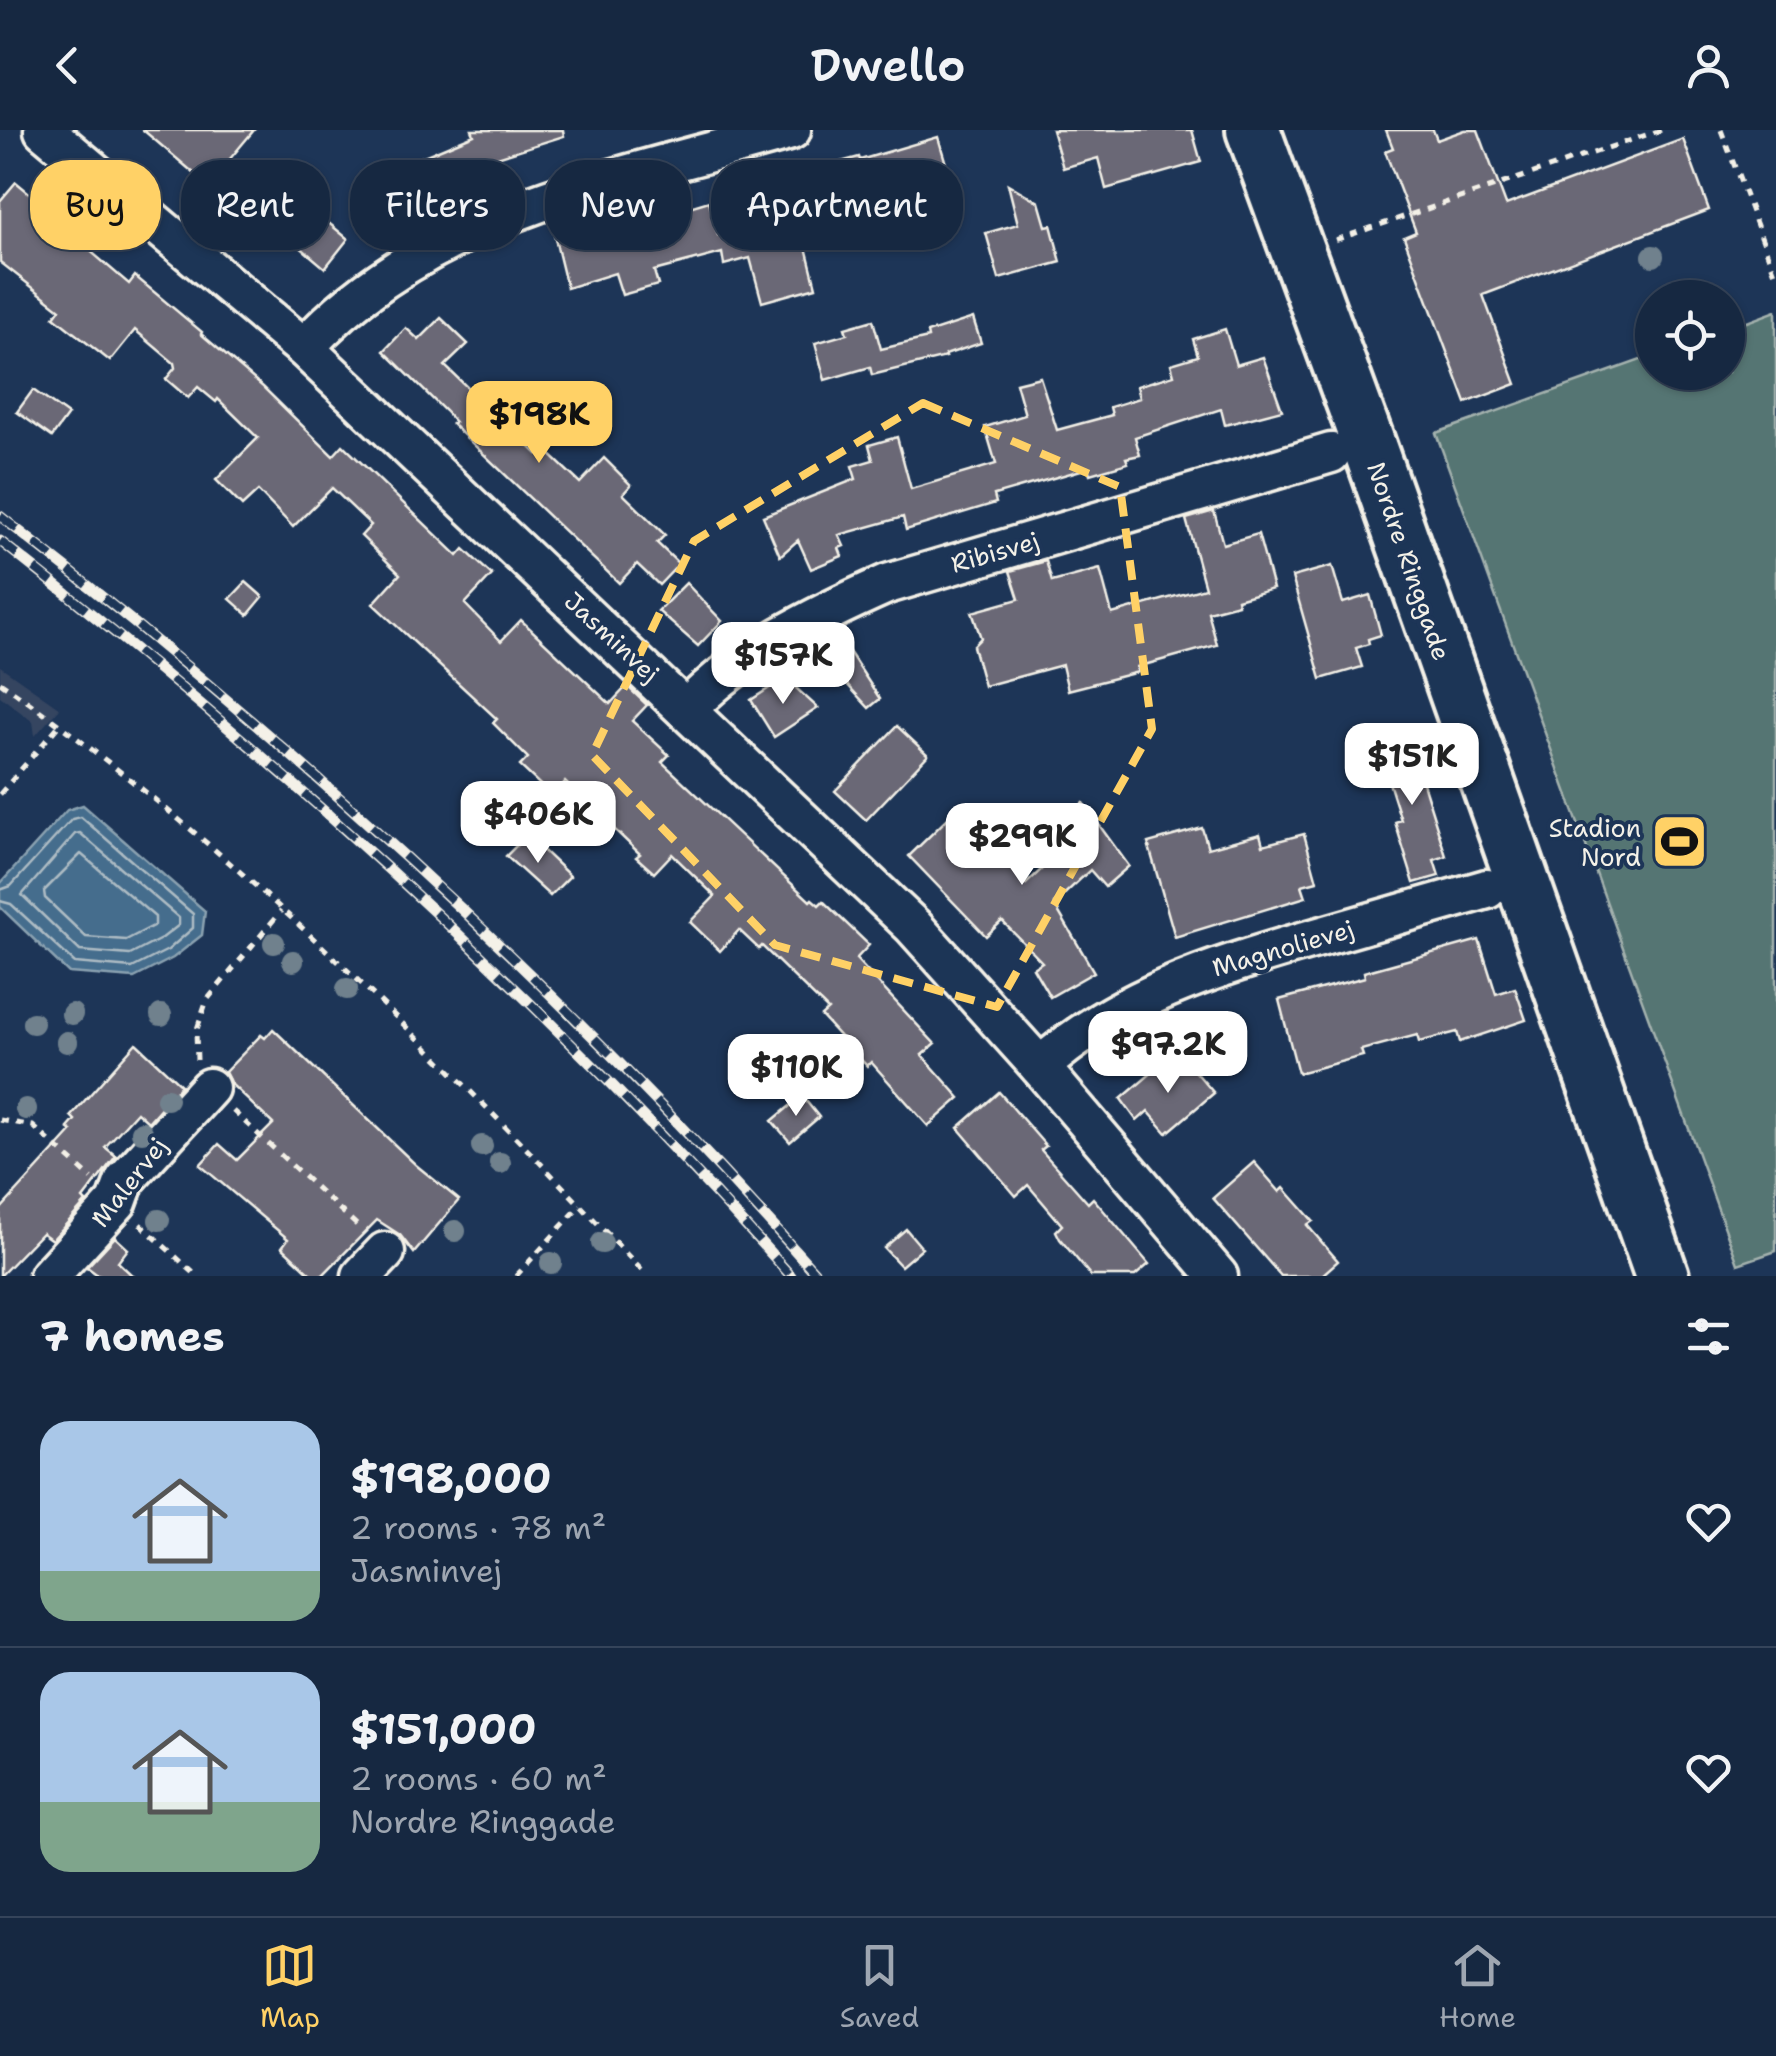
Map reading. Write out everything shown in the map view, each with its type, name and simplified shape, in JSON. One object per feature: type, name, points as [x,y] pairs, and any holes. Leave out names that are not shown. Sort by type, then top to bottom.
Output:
[{"type":"street","name":"Jasminvej","points":[[44,130],[304,348],[913,926],[1040,1066],[1218,1276]]},
{"type":"street","points":[[304,348],[331,318],[402,266],[479,223],[529,204],[791,130]]},
{"type":"street","name":"Nordre Ringgade","points":[[1253,130],[1662,1276]]},
{"type":"street","name":"Ribisvej","points":[[687,708],[709,685],[804,624],[887,584],[1332,453]]},
{"type":"street","name":"Magnolievej","points":[[1040,1066],[1072,1037],[1202,971],[1488,889]]},
{"type":"street","name":"Malervej","points":[[49,1276],[117,1202],[125,1180],[209,1088]]},
{"type":"path","points":[[1299,252],[1661,130]]},
{"type":"path","points":[[1720,130],[1776,276]]},
{"type":"path","points":[[0,682],[116,766],[377,996],[647,1276]]},
{"type":"path","points":[[0,794],[60,724]]},
{"type":"path","points":[[280,911],[206,1000],[196,1032],[198,1077],[374,1264]]},
{"type":"path","points":[[516,1276],[581,1206]]},
{"type":"highlighted area","points":[[923,403],[1120,487],[1152,729],[997,1007],[775,945],[592,755],[694,541]]},
{"type":"shaded area","points":[[0,666],[60,708],[35,736],[33,722],[0,696]]},
{"type":"green space","name":"Stadion Nord","points":[[1776,311],[1776,1251],[1738,1264],[1436,433],[1635,362],[1635,390],[1745,390],[1745,323]]},
{"type":"water","points":[[83,805],[205,911],[202,935],[173,958],[134,978],[69,973],[0,907],[0,884],[67,810]]},
{"type":"building","points":[[143,130],[254,130],[229,160],[181,162]]},
{"type":"building","points":[[472,130],[563,130],[564,136],[488,160],[414,160],[474,135]]},
{"type":"building","points":[[1052,130],[1192,130],[1201,162],[1106,189],[1098,158],[1063,168]]},
{"type":"building","points":[[1386,130],[1433,130],[1437,140],[1465,130],[1478,130],[1506,205],[1683,139],[1709,210],[1483,295],[1516,384],[1466,403],[1404,237],[1416,232],[1385,151],[1393,148]]},
{"type":"building","points":[[938,137],[945,160],[860,160]]},
{"type":"building","points":[[16,182],[30,194],[30,250],[89,250],[129,284],[135,276],[263,387],[333,456],[343,445],[458,556],[464,549],[492,575],[465,604],[501,641],[521,620],[610,704],[627,686],[647,705],[632,721],[669,755],[662,762],[810,901],[819,905],[823,901],[869,945],[856,959],[935,1044],[922,1055],[960,1098],[928,1126],[871,1062],[867,1066],[821,1016],[828,1010],[762,946],[759,949],[739,930],[720,951],[690,922],[715,896],[672,854],[654,873],[636,857],[640,854],[565,782],[552,796],[520,766],[528,758],[493,723],[497,719],[373,604],[400,574],[361,536],[371,525],[332,488],[293,527],[258,491],[242,506],[216,480],[258,438],[218,399],[216,402],[198,387],[188,398],[166,379],[175,368],[174,363],[135,330],[110,361],[54,317],[60,309],[0,262],[0,201]]},
{"type":"building","points":[[1008,184],[1039,202],[1046,226],[1051,225],[1061,262],[999,279],[986,233],[1018,224]]},
{"type":"building","points":[[709,201],[711,250],[807,250],[816,287],[762,302],[750,258],[724,265],[722,253],[654,271],[658,285],[622,295],[615,273],[567,288],[558,250],[691,250],[691,206]]},
{"type":"building","points":[[330,224],[348,239],[325,268],[304,250],[330,250]]},
{"type":"building","points":[[441,318],[468,344],[445,366],[537,454],[543,448],[580,483],[604,458],[631,485],[623,494],[665,535],[657,543],[679,564],[659,585],[637,564],[619,583],[452,424],[455,422],[445,411],[384,351],[406,328],[419,340]]},
{"type":"building","points":[[973,318],[981,343],[946,357],[872,375],[870,367],[825,380],[815,343],[847,334],[845,328],[873,320],[881,349],[928,338],[927,333]]},
{"type":"building","points":[[1225,329],[1236,365],[1263,357],[1282,410],[1225,425],[1221,409],[1135,437],[1140,455],[1126,458],[1128,463],[1090,474],[1088,468],[994,495],[996,503],[906,530],[903,517],[839,535],[844,546],[839,548],[842,556],[811,569],[798,540],[780,556],[763,516],[856,479],[852,466],[873,460],[869,445],[897,437],[911,489],[996,464],[985,427],[1025,415],[1016,383],[1040,377],[1057,430],[1112,415],[1110,407],[1140,398],[1137,386],[1174,375],[1171,364],[1198,356],[1193,339]]},
{"type":"building","points":[[33,390],[68,415],[52,437],[17,412]]},
{"type":"building","points":[[1214,511],[1223,544],[1258,534],[1273,589],[1208,612],[1217,645],[1137,667],[1138,672],[1068,690],[1062,665],[984,686],[973,646],[981,638],[972,612],[1019,599],[1010,571],[1046,561],[1052,582],[1100,569],[1112,614],[1205,588],[1186,519]]},
{"type":"building","points":[[1332,566],[1343,603],[1370,595],[1381,635],[1356,648],[1362,667],[1321,679],[1292,577]]},
{"type":"building","points":[[246,582],[263,597],[248,615],[230,599]]},
{"type":"building","points":[[686,583],[722,621],[698,646],[658,611]]},
{"type":"building","points":[[842,641],[880,699],[869,708],[820,655]]},
{"type":"building","points":[[785,678],[818,708],[774,737],[751,700]]},
{"type":"building","points":[[897,726],[928,755],[866,820],[835,791]]},
{"type":"building","points":[[1407,732],[1446,856],[1434,860],[1439,876],[1414,883],[1395,822],[1401,820],[1376,742]]},
{"type":"building","points":[[1083,803],[1129,866],[1105,887],[1090,870],[1054,904],[1094,972],[1050,997],[1033,968],[1042,962],[1002,921],[986,936],[909,856],[948,818],[961,832],[978,815],[999,836],[989,845],[1026,884],[1076,837],[1061,820]]},
{"type":"building","points":[[1202,828],[1208,848],[1260,834],[1263,845],[1304,834],[1317,881],[1302,885],[1306,897],[1175,937],[1148,843]]},
{"type":"building","points":[[527,835],[570,876],[550,896],[506,856]]},
{"type":"building","points":[[1479,940],[1496,994],[1515,988],[1526,1020],[1460,1042],[1457,1032],[1419,1042],[1417,1035],[1361,1050],[1363,1056],[1298,1073],[1279,1000]]},
{"type":"building","points":[[273,1029],[416,1165],[459,1200],[414,1253],[400,1235],[377,1220],[322,1276],[313,1276],[282,1247],[288,1239],[200,1165],[219,1144],[237,1160],[273,1124],[231,1084],[225,1072],[261,1035],[265,1038]]},
{"type":"building","points":[[136,1043],[181,1085],[148,1122],[137,1112],[105,1147],[116,1156],[83,1199],[86,1202],[52,1240],[42,1233],[0,1276],[0,1210],[72,1131],[68,1128],[75,1120],[71,1116]]},
{"type":"building","points":[[1188,1063],[1214,1093],[1167,1133],[1148,1111],[1137,1121],[1121,1099],[1161,1065],[1171,1077]]},
{"type":"building","points":[[999,1092],[1046,1146],[1041,1150],[1088,1203],[1093,1198],[1149,1264],[1135,1276],[1091,1276],[1060,1239],[1056,1231],[1062,1225],[1028,1185],[1016,1196],[958,1128]]},
{"type":"building","points":[[802,1096],[819,1117],[790,1142],[772,1121]]},
{"type":"building","points":[[1254,1162],[1313,1221],[1307,1225],[1338,1261],[1321,1276],[1281,1276],[1213,1198]]},
{"type":"building","points":[[906,1229],[922,1248],[901,1266],[884,1248]]},
{"type":"building","points":[[115,1237],[128,1249],[118,1262],[133,1276],[99,1276],[87,1267]]},
{"type":"railway","points":[[0,516],[218,692],[427,877],[627,1071],[818,1276]]},
{"type":"railway","points":[[0,541],[210,712],[412,891],[606,1079],[791,1276]]},
{"type":"place","name":"Stadion Nord","points":[[1680,842]]}]
